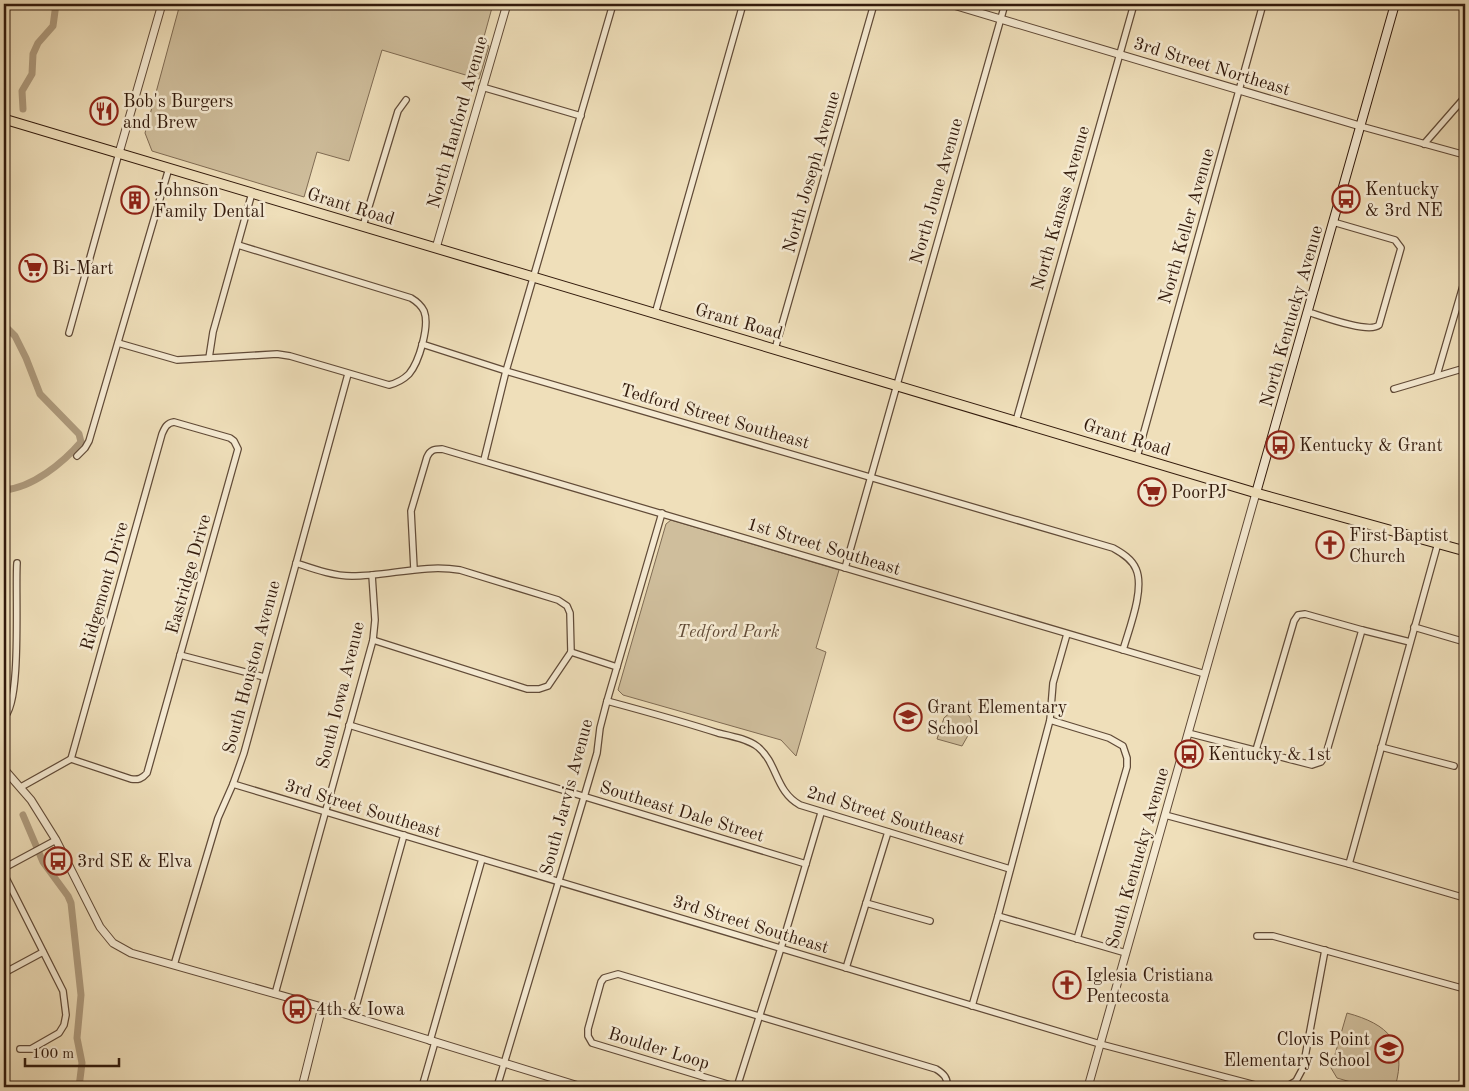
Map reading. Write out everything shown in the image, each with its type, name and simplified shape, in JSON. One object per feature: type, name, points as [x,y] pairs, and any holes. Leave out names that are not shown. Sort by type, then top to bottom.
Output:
[{"type":"main road","name":"North Kentucky Avenue","points":[[1256,493],[1395,4]]},
{"type":"main road","name":"Grant Road","points":[[4,119],[1256,493],[1465,551]]},
{"type":"street","points":[[68,333],[162,4]]},
{"type":"street","name":"North Hanford Avenue","points":[[436,248],[507,4]]},
{"type":"street","points":[[484,460],[506,371],[613,4]]},
{"type":"street","points":[[655,314],[742,4]]},
{"type":"street","name":"North Joseph Avenue","points":[[775,349],[874,4]]},
{"type":"street","name":"3rd Street Northeast","points":[[950,4],[1360,126],[1465,155]]},
{"type":"street","name":"North June Avenue","points":[[845,568],[1005,4]]},
{"type":"street","name":"North Kansas Avenue","points":[[1016,421],[1134,4]]},
{"type":"street","name":"North Keller Avenue","points":[[1137,457],[1263,4]]},
{"type":"street","points":[[482,87],[581,116]]},
{"type":"street","points":[[1424,144],[1465,97]]},
{"type":"street","points":[[363,226],[398,111],[406,100]]},
{"type":"street","points":[[76,456],[89,442],[169,168]]},
{"type":"street","points":[[209,358],[213,332],[252,193]]},
{"type":"street","points":[[1308,312],[1369,329],[1379,326],[1401,248],[1395,240],[1333,222]]},
{"type":"street","points":[[118,343],[177,360],[277,354],[290,356],[389,385],[398,382],[410,373],[422,344],[426,318],[424,310],[418,303],[411,298],[238,245]]},
{"type":"street","points":[[1437,375],[1465,279]]},
{"type":"street","name":"Tedford Street Southeast","points":[[422,344],[506,371],[1113,548],[1128,557],[1136,568],[1140,581],[1123,650]]},
{"type":"street","points":[[1394,389],[1465,368]]},
{"type":"street","name":"South Houston Avenue","points":[[174,965],[218,818],[244,753],[348,374]]},
{"type":"street","name":"Eastridge Drive","points":[[71,759],[131,779],[141,778],[146,773],[238,449],[230,438],[180,423],[170,423]]},
{"type":"street","name":"Ridgemont Drive","points":[[71,759],[162,434],[165,426],[170,423]]},
{"type":"street","name":"1st Street Southeast","points":[[414,569],[411,511],[426,457],[434,450],[448,450],[1205,674]]},
{"type":"street","name":"South Kentucky Avenue","points":[[1088,1087],[1256,493]]},
{"type":"street","name":"South Jarvis Avenue","points":[[497,1087],[560,882],[597,753],[600,728],[607,701],[662,513]]},
{"type":"street","points":[[1349,864],[1438,544]]},
{"type":"street","points":[[4,716],[9,711],[14,695],[17,563]]},
{"type":"street","points":[[296,563],[334,574],[350,576],[445,567],[558,600],[567,606],[570,613],[571,652],[548,686],[539,689],[527,689],[373,640]]},
{"type":"street","name":"South Iowa Avenue","points":[[275,994],[373,640],[376,620],[372,575]]},
{"type":"street","points":[[1256,750],[1294,621],[1298,615],[1305,614],[1410,642]]},
{"type":"street","points":[[1414,627],[1465,642]]},
{"type":"street","points":[[1188,732],[1312,765],[1321,762],[1326,754],[1362,630]]},
{"type":"street","points":[[972,1006],[1050,720],[1053,683],[1067,634]]},
{"type":"street","points":[[571,652],[617,667]]},
{"type":"street","points":[[180,655],[264,677]]},
{"type":"street","name":"2nd Street Southeast","points":[[607,701],[698,726],[754,744],[768,759],[781,787],[791,800],[800,805],[821,813],[1010,869]]},
{"type":"street","points":[[1050,720],[1109,738],[1123,746],[1127,758],[1127,767],[1077,939]]},
{"type":"street","name":"Southeast Dale Street","points":[[349,725],[806,864]]},
{"type":"street","points":[[1381,747],[1454,766]]},
{"type":"street","points":[[21,787],[71,759]]},
{"type":"street","points":[[4,769],[21,787],[56,840],[100,927],[113,943],[131,953],[322,1007],[582,1087]]},
{"type":"street","name":"3rd Street Southeast","points":[[233,784],[1100,1044],[1262,1087]]},
{"type":"street","points":[[737,1087],[821,813]]},
{"type":"street","points":[[1165,815],[1349,864],[1465,898]]},
{"type":"street","points":[[846,968],[888,832]]},
{"type":"street","points":[[353,1017],[404,835]]},
{"type":"street","points":[[4,868],[56,840]]},
{"type":"street","points":[[422,1087],[482,859]]},
{"type":"street","points":[[4,874],[63,991],[66,1015],[64,1025],[59,1034],[31,1048],[20,1049]]},
{"type":"street","points":[[866,903],[930,921]]},
{"type":"street","points":[[998,916],[1126,952]]},
{"type":"street","points":[[1257,936],[1273,936],[1465,989]]},
{"type":"street","points":[[1286,1087],[1296,1081],[1303,1068],[1325,950]]},
{"type":"street","points":[[4,973],[44,952]]},
{"type":"street","name":"Boulder Loop","points":[[737,1087],[592,1043],[588,1036],[588,1029],[601,982],[604,978],[618,974],[759,1017]]},
{"type":"street","points":[[302,1087],[322,1007]]},
{"type":"street","points":[[759,1017],[936,1069],[944,1074],[947,1080],[947,1087]]},
{"type":"green space","points":[[180,4],[493,4],[482,44],[489,46],[479,79],[382,50],[349,161],[317,152],[304,197],[152,151],[145,133]]},
{"type":"green space","name":"Tedford Park","points":[[671,520],[839,570],[816,648],[826,652],[796,756],[781,740],[623,695],[618,690],[666,524]]},
{"type":"green space","points":[[955,708],[967,713],[971,719],[970,732],[962,746],[937,739],[944,718]]},
{"type":"green space","points":[[1347,1013],[1374,1023],[1391,1038],[1399,1058],[1395,1087],[1368,1087],[1337,1078],[1331,1068]]},
{"type":"waterway","points":[[23,109],[22,91],[32,74],[33,54],[38,43],[53,26],[56,4]]},
{"type":"waterway","points":[[4,137],[5,133]]},
{"type":"waterway","points":[[4,325],[15,336],[40,394],[79,434],[81,442],[46,473],[25,485],[4,490]]},
{"type":"waterway","points":[[23,815],[43,862],[71,903],[81,995],[77,1038],[82,1063],[79,1087]]},
{"type":"place","name":"Bob's Burgers and Brew","points":[[104,111]]},
{"type":"place","name":"Kentucky & 3rd NE","points":[[1346,199]]},
{"type":"place","name":"Johnson Family Dental","points":[[135,200]]},
{"type":"place","name":"Bi-Mart","points":[[33,268]]},
{"type":"place","name":"Kentucky & Grant","points":[[1280,445]]},
{"type":"place","name":"PoorPJ","points":[[1152,492]]},
{"type":"place","name":"First Baptist Church","points":[[1330,545]]},
{"type":"place","name":"Grant Elementary School","points":[[908,717]]},
{"type":"place","name":"Kentucky & 1st","points":[[1189,754]]},
{"type":"place","name":"3rd SE & Elva","points":[[58,861]]},
{"type":"place","name":"Iglesia Cristiana Pentecosta","points":[[1067,985]]},
{"type":"place","name":"4th & Iowa","points":[[297,1009]]},
{"type":"place","name":"Clovis Point Elementary School","points":[[1389,1049]]}]
